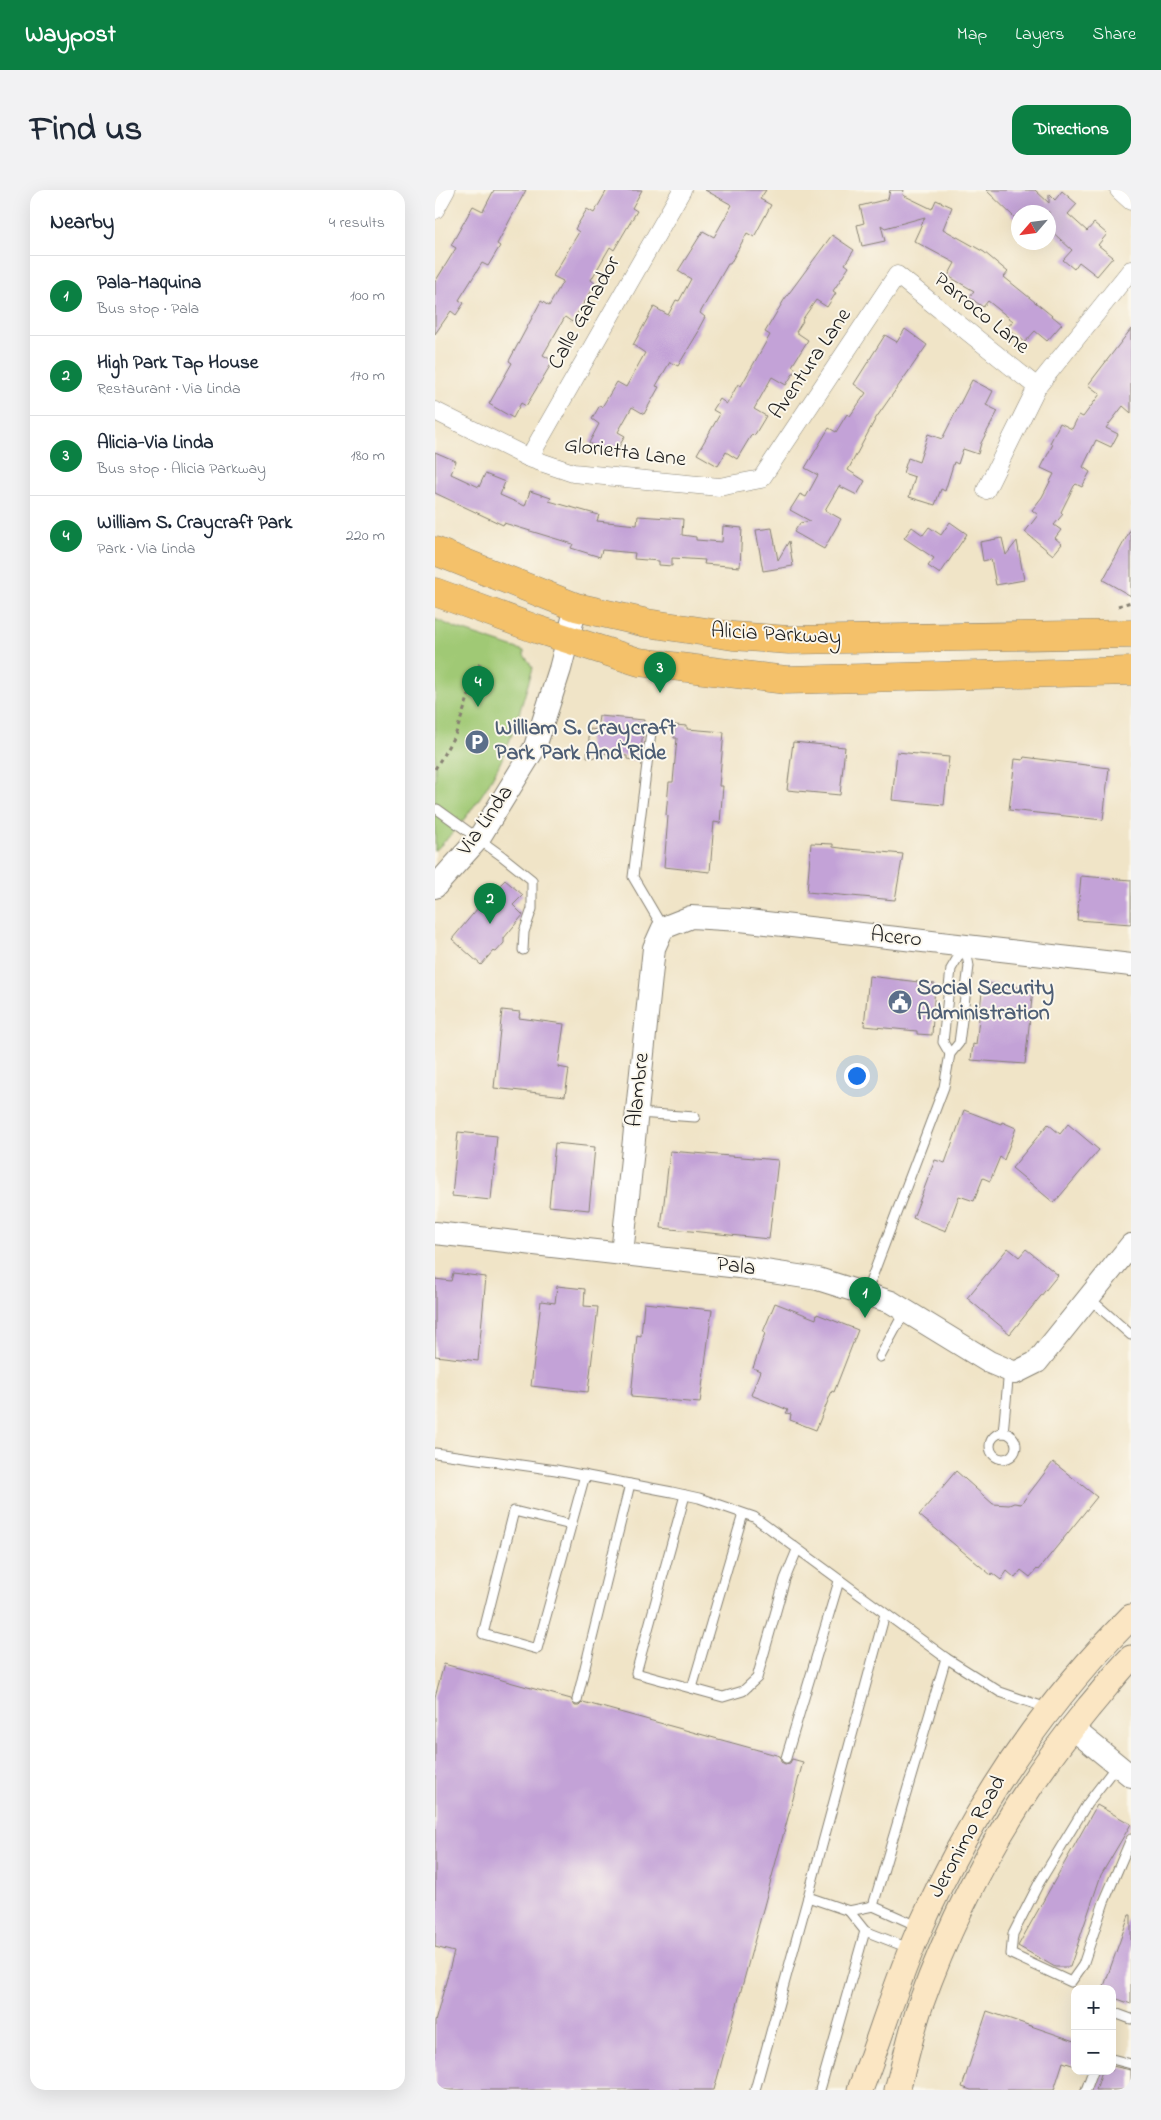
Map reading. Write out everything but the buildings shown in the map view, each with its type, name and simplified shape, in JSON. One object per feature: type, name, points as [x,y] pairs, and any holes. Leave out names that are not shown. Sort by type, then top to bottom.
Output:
[{"type":"main road","name":"Alicia Parkway","points":[[435,551],[576,607],[647,623],[733,636],[789,640],[1131,634]]},
{"type":"main road","name":"Alicia Parkway","points":[[435,592],[567,639],[639,662],[786,680],[1131,670]]},
{"type":"main road","name":"Jeronimo Road","points":[[860,2090],[916,1938],[968,1831],[1022,1744],[1101,1647],[1131,1617]]},
{"type":"main road","name":"Jeronimo Road","points":[[897,2090],[919,2008],[964,1902],[991,1848],[1045,1763],[1131,1658]]},
{"type":"street","points":[[435,210],[446,190]]},
{"type":"street","name":"Calle Ganador","points":[[529,458],[682,190]]},
{"type":"street","points":[[1119,190],[1131,201]]},
{"type":"street","points":[[986,490],[1037,387],[1131,270]]},
{"type":"street","name":"Parroco Lane","points":[[897,275],[1037,387]]},
{"type":"street","name":"Aventura Lane","points":[[761,479],[897,275]]},
{"type":"street","name":"Glorietta Lane","points":[[435,411],[529,458],[573,473],[719,486],[761,479]]},
{"type":"street","name":"Via Linda","points":[[435,887],[479,838],[535,747],[576,607]]},
{"type":"street","name":"Acero","points":[[663,928],[691,917],[740,920],[1131,965]]},
{"type":"street","name":"Alambre","points":[[622,1254],[654,948],[663,928]]},
{"type":"street","name":"Pala","points":[[435,1233],[739,1267],[818,1279],[891,1302],[989,1362],[1012,1371]]},
{"type":"street","points":[[1012,1371],[1037,1362],[1131,1244]]},
{"type":"street","points":[[1050,1709],[1124,1771]]},
{"type":"lane","points":[[651,732],[633,877],[663,928]]},
{"type":"lane","points":[[437,809],[479,838],[532,880],[533,909],[524,932],[523,950]]},
{"type":"lane","points":[[949,1054],[943,1042],[951,969],[965,945]]},
{"type":"lane","points":[[866,1293],[943,1087],[949,1054],[959,1044],[969,966],[965,945]]},
{"type":"lane","points":[[637,1113],[695,1117]]},
{"type":"lane","points":[[1089,1297],[1131,1336]]},
{"type":"lane","points":[[880,1357],[905,1310]]},
{"type":"lane","points":[[1003,1434],[1012,1371]]},
{"type":"lane","points":[[435,1453],[585,1475],[685,1495],[754,1518],[946,1658],[1000,1692],[1050,1709]]},
{"type":"lane","points":[[571,1525],[514,1511],[483,1634],[537,1649],[585,1475]]},
{"type":"lane","points":[[577,1700],[630,1484]]},
{"type":"lane","points":[[685,1495],[636,1673],[723,1697],[743,1690],[757,1678],[785,1579],[797,1550]]},
{"type":"lane","points":[[692,1688],[743,1514]]},
{"type":"lane","points":[[786,1758],[839,1580]]},
{"type":"lane","points":[[755,2090],[885,1614]]},
{"type":"lane","points":[[873,1906],[946,1658]]},
{"type":"lane","points":[[1124,1771],[1087,1804],[1039,1883],[1013,1934],[1011,1954],[1071,1982],[1083,1965],[1104,1902],[1131,1839]]},
{"type":"lane","points":[[808,1896],[849,1911],[865,1931],[916,1938]]},
{"type":"lane","points":[[849,1911],[873,1906],[916,1938]]},
{"type":"lane","points":[[820,2090],[865,1931]]},
{"type":"lane","points":[[1116,2013],[1131,2019]]},
{"type":"lane","points":[[1116,2060],[1131,2064]]},
{"type":"lane","points":[[1086,2090],[1092,2075]]},
{"type":"path","points":[[1118,606],[1131,602]]},
{"type":"path","points":[[435,769],[455,734],[479,663]]},
{"type":"green space","points":[[435,619],[458,629],[524,651],[524,655],[533,668],[512,736],[502,760],[468,815],[435,851]]},
{"type":"place","name":"Alicia-Via Linda","points":[[660,693]]},
{"type":"place","name":"William S. Craycraft Park","points":[[478,707]]},
{"type":"place","name":"William S. Craycraft Park Park And Ride","points":[[477,742]]},
{"type":"place","name":"High Park Tap House","points":[[490,924]]},
{"type":"place","name":"Social Security Administration","points":[[900,1002]]},
{"type":"place","name":"Pala-Maquina","points":[[865,1318]]}]
